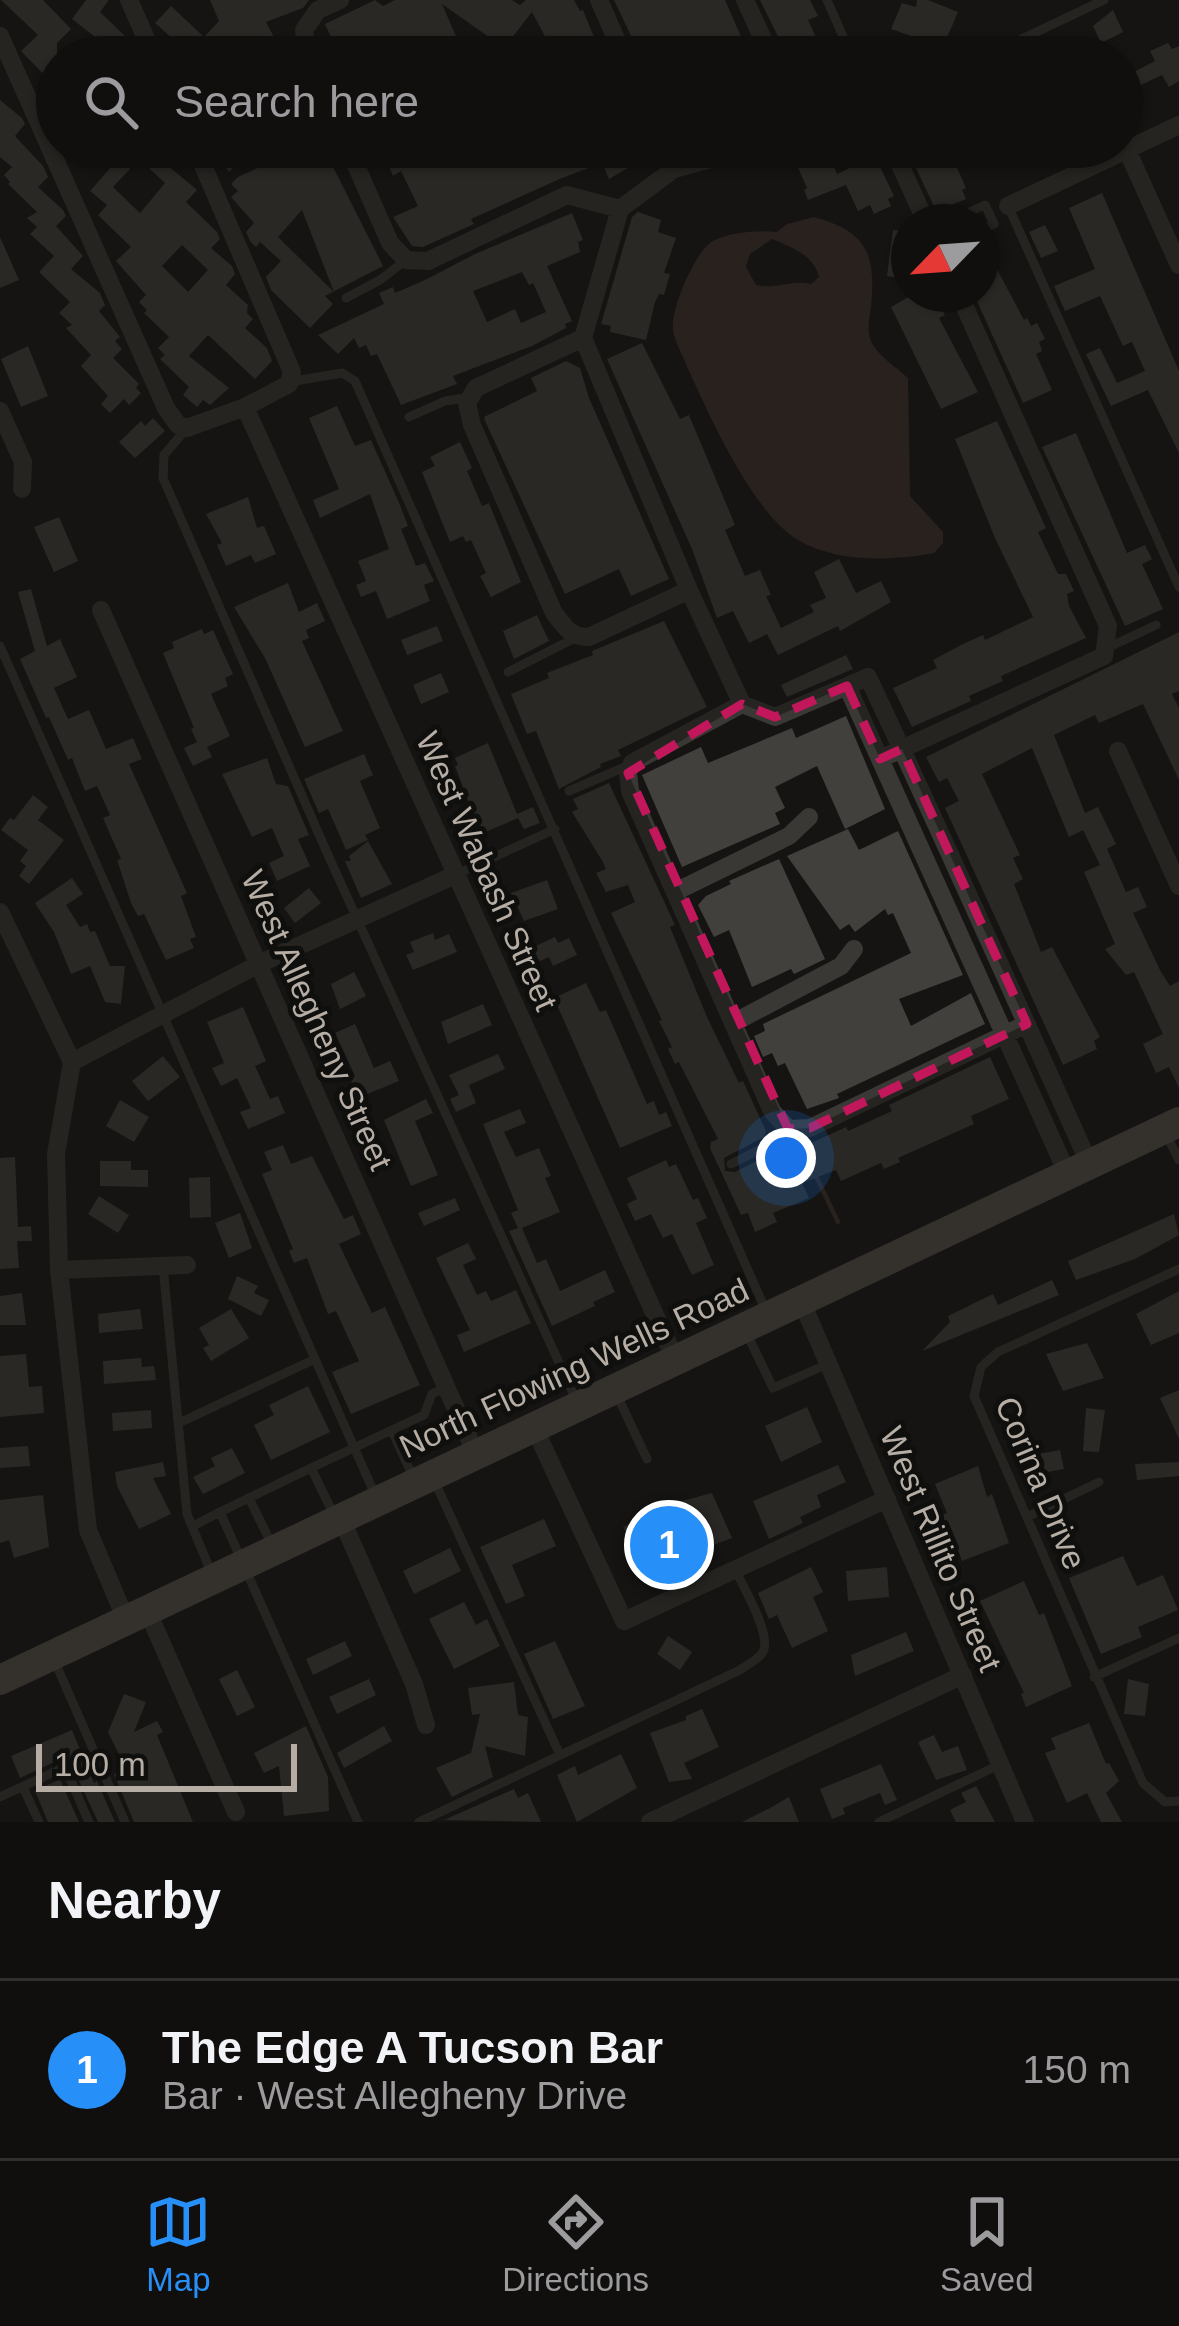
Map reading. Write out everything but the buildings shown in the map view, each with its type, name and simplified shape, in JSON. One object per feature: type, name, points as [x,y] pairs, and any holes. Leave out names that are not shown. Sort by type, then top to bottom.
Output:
[{"type":"main road","name":"North Flowing Wells Road","points":[[0,1680],[1172,1126]]},
{"type":"street","points":[[129,0],[145,36]]},
{"type":"street","points":[[305,36],[318,10],[340,0]]},
{"type":"street","points":[[599,0],[615,36]]},
{"type":"street","points":[[745,0],[761,36]]},
{"type":"street","points":[[0,36],[36,117]]},
{"type":"street","points":[[1143,142],[1179,125]]},
{"type":"street","points":[[59,168],[166,408],[178,425],[187,428],[245,407],[289,382],[292,372],[204,168]]},
{"type":"street","points":[[361,168],[390,243],[406,260],[428,261],[567,195],[620,209]]},
{"type":"street","points":[[681,168],[620,209],[583,338],[742,704],[776,717],[868,677],[1027,1024],[1078,1169]]},
{"type":"street","points":[[902,168],[918,204]]},
{"type":"street","points":[[1008,206],[1089,168]]},
{"type":"street","points":[[1135,168],[1179,266]]},
{"type":"street","points":[[880,759],[1104,656],[1108,626],[966,312]]},
{"type":"street","points":[[583,338],[476,388],[467,403],[472,425],[554,614],[578,638],[689,590]]},
{"type":"street","name":"West Wabash Street","points":[[245,407],[675,1359]]},
{"type":"street","points":[[0,411],[23,462],[22,489]]},
{"type":"street","name":"West Allegheny Street","points":[[101,610],[476,1454]]},
{"type":"street","points":[[847,686],[1005,1034],[1078,1169]]},
{"type":"street","points":[[742,704],[632,764],[628,773],[630,790],[772,1111],[788,1129],[810,1127],[1027,1024]]},
{"type":"street","points":[[1118,751],[1179,886]]},
{"type":"street","points":[[676,892],[789,836],[809,818]]},
{"type":"street","points":[[72,1062],[261,963],[455,875]]},
{"type":"street","points":[[0,912],[72,1062],[56,1154],[59,1270],[88,1529],[236,1812]]},
{"type":"street","points":[[735,1022],[841,966],[854,949]]},
{"type":"street","points":[[59,1270],[187,1265]]},
{"type":"street","name":"West Rillito Street","points":[[801,1300],[1025,1822]]},
{"type":"street","points":[[534,1427],[624,1621],[887,1499]]},
{"type":"street","points":[[339,1519],[414,1684],[426,1725]]},
{"type":"street","points":[[650,1822],[963,1675]]},
{"type":"lane","points":[[827,0],[843,36]]},
{"type":"lane","points":[[1028,36],[1104,0]]},
{"type":"lane","points":[[1008,206],[1179,587]]},
{"type":"lane","points":[[346,298],[406,260]]},
{"type":"lane","points":[[289,382],[342,373],[355,381],[555,830],[756,1321],[773,1388],[828,1364]]},
{"type":"lane","points":[[409,417],[445,401],[471,397]]},
{"type":"lane","points":[[187,428],[164,455],[163,478],[578,1405]]},
{"type":"lane","points":[[1105,649],[1156,625]]},
{"type":"lane","points":[[508,671],[578,638]]},
{"type":"lane","points":[[0,646],[378,1500]]},
{"type":"lane","points":[[569,790],[632,764]]},
{"type":"lane","points":[[455,875],[555,830]]},
{"type":"lane","points":[[922,849],[943,839]]},
{"type":"lane","points":[[962,939],[984,930]]},
{"type":"lane","points":[[1172,1126],[1179,1160]]},
{"type":"lane","points":[[731,1164],[779,1140],[788,1129]]},
{"type":"lane","points":[[163,1266],[187,1514],[214,1578]]},
{"type":"lane","name":"Corina Drive","points":[[1179,1269],[998,1352],[981,1367],[976,1379],[977,1407],[1143,1783],[1165,1802],[1179,1802]]},
{"type":"lane","points":[[178,1424],[315,1359]]},
{"type":"lane","points":[[963,1374],[976,1379]]},
{"type":"lane","points":[[193,1526],[424,1415],[432,1394],[446,1388]]},
{"type":"lane","points":[[614,1388],[647,1459]]},
{"type":"lane","points":[[392,1431],[423,1478],[560,1756]]},
{"type":"lane","points":[[311,1468],[339,1519]]},
{"type":"lane","points":[[1027,1517],[1099,1482]]},
{"type":"lane","points":[[249,1498],[274,1550]]},
{"type":"lane","points":[[220,1512],[358,1822]]},
{"type":"lane","points":[[419,1822],[740,1670],[760,1656],[765,1634],[735,1569]]},
{"type":"lane","points":[[1094,1677],[1179,1638]]},
{"type":"lane","points":[[52,1656],[125,1822]]},
{"type":"lane","points":[[879,1822],[1000,1764]]},
{"type":"lane","points":[[0,1782],[3,1796],[65,1768],[89,1822]]},
{"type":"lane","points":[[23,1786],[39,1822]]},
{"type":"highlighted area","points":[[847,686],[880,759],[902,749],[1027,1024],[810,1128],[788,1129],[628,773],[742,704],[775,717]]},
{"type":"shaded area","points":[[814,217],[846,230],[865,248],[872,273],[869,336],[880,354],[908,378],[910,496],[943,532],[943,543],[934,553],[883,558],[830,553],[798,540],[779,525],[728,451],[677,344],[673,328],[677,305],[706,247],[736,234],[777,232],[787,224]],"holes":[[[772,239],[807,257],[819,277],[811,284],[756,285],[746,267],[750,254]]]},
{"type":"waterway","points":[[815,1174],[838,1222]]},
{"type":"place","name":"The Edge A Tucson Bar","points":[[669,1545]]}]
